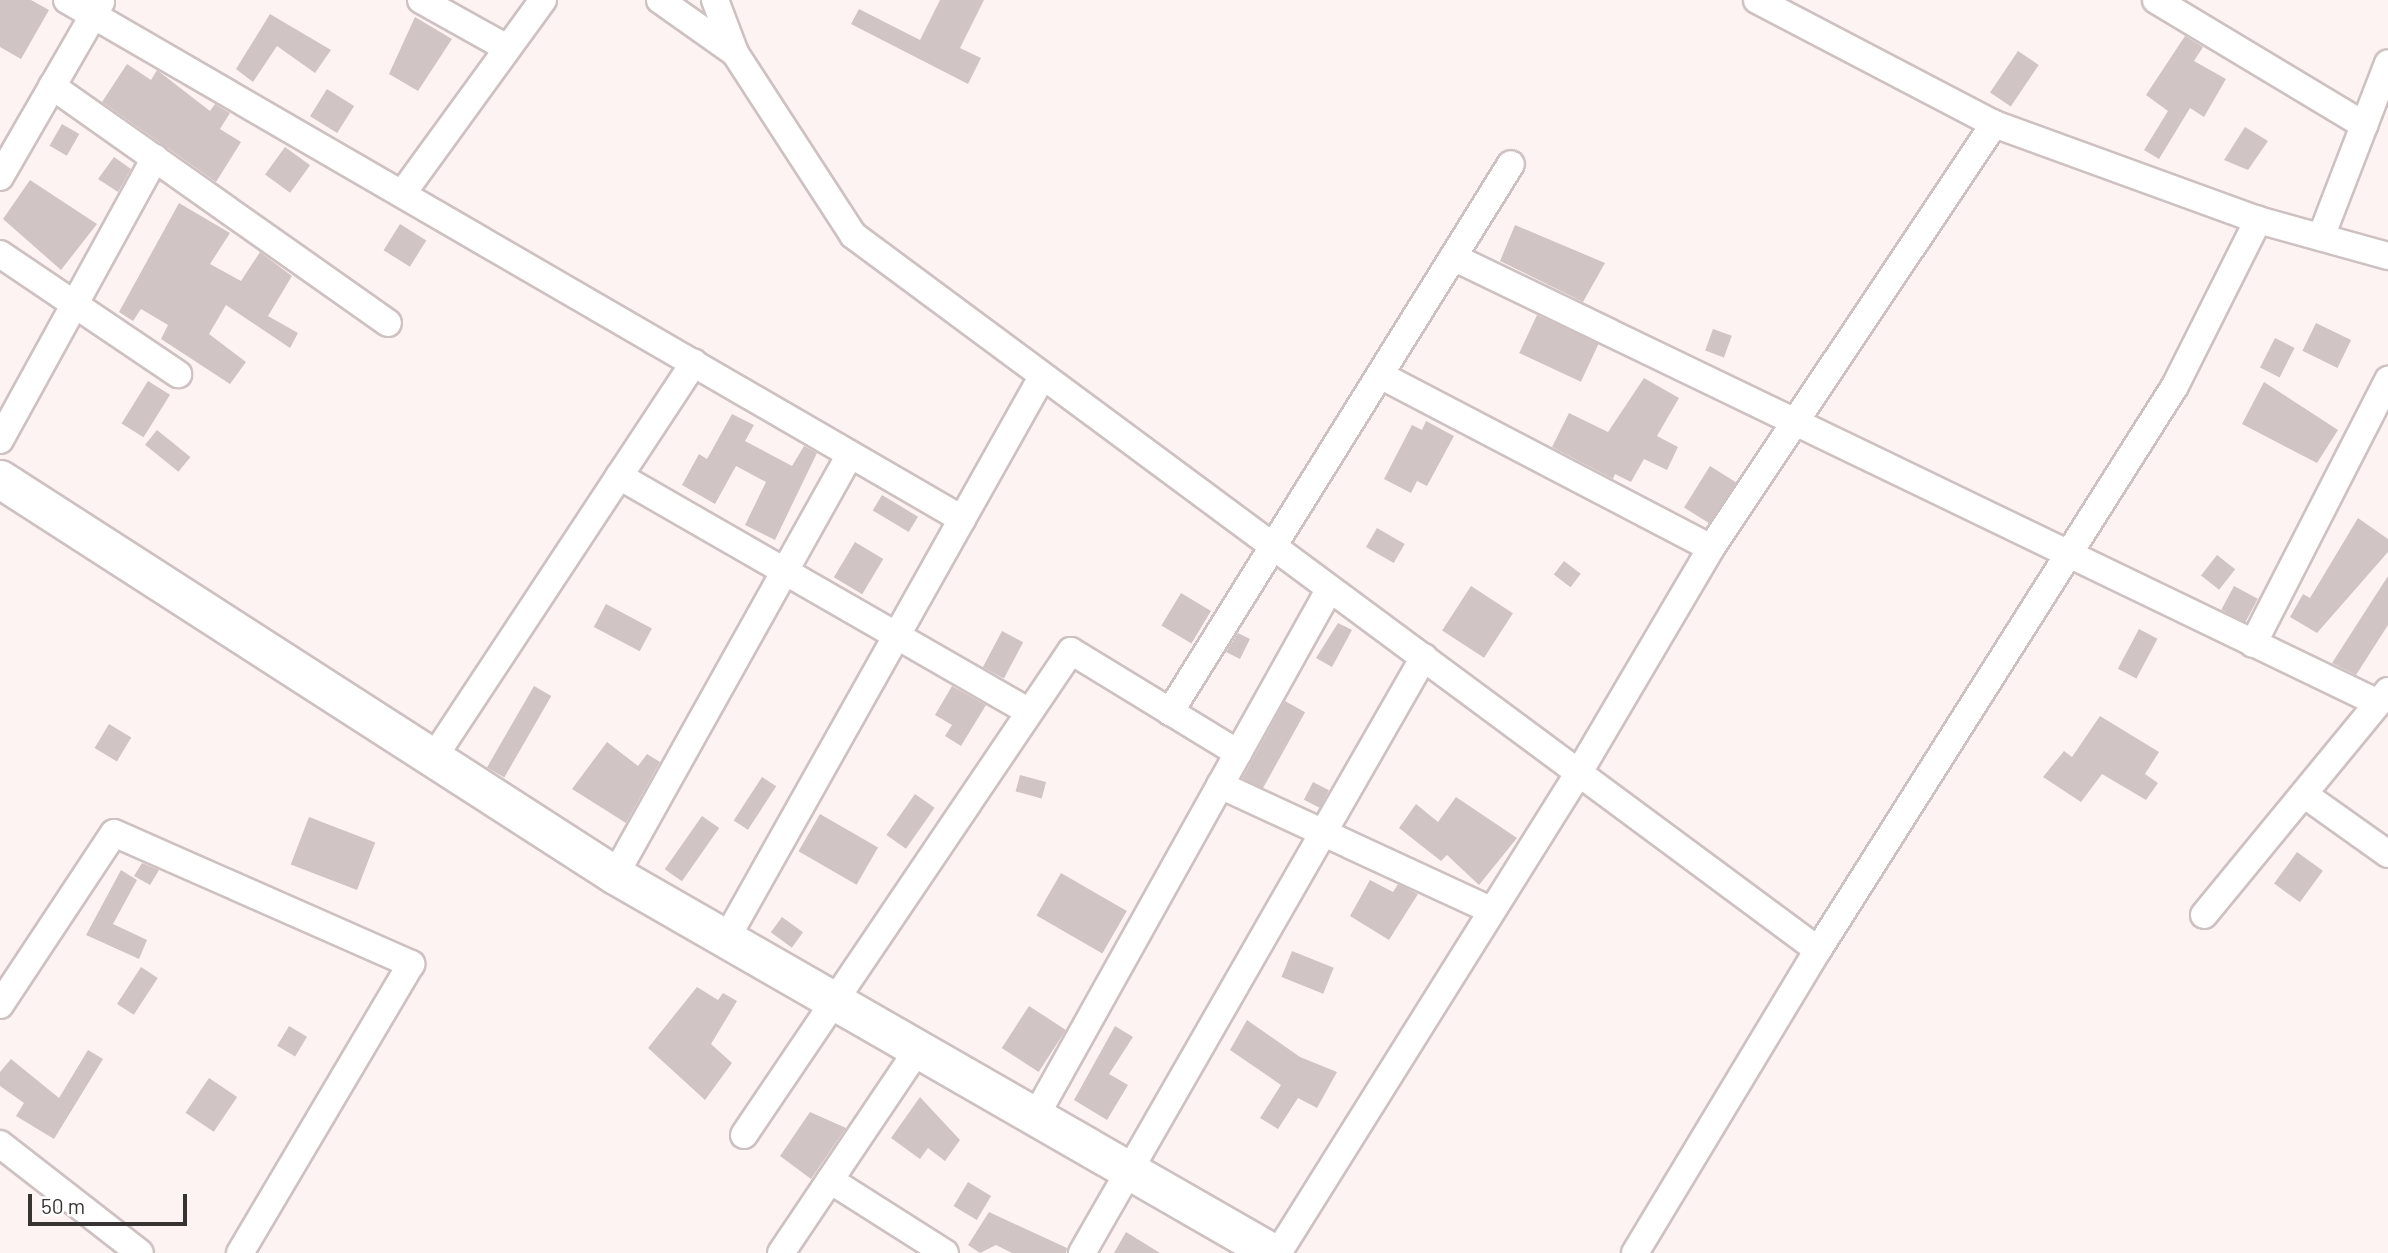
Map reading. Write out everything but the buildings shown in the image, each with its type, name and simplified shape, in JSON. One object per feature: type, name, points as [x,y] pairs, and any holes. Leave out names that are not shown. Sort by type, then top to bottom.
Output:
[{"type":"main road","points":[[0,480],[432,760],[615,875],[831,1004],[1276,1253]]},
{"type":"street","points":[[67,0],[98,8],[402,194],[962,519]]},
{"type":"street","points":[[421,0],[507,48]]},
{"type":"street","points":[[402,194],[543,0]]},
{"type":"street","points":[[660,0],[735,53]]},
{"type":"street","points":[[715,0],[735,53],[853,235],[1271,549],[1581,769],[1818,950]]},
{"type":"street","points":[[1757,0],[1994,124],[2258,220],[2388,256]]},
{"type":"street","points":[[2156,0],[2364,125]]},
{"type":"street","points":[[0,177],[98,8]]},
{"type":"street","points":[[2321,237],[2388,63]]},
{"type":"street","points":[[52,86],[388,323]]},
{"type":"street","points":[[1276,1253],[1581,769],[1711,548],[1994,124]]},
{"type":"street","points":[[0,440],[155,158]]},
{"type":"street","points":[[1170,712],[1511,164]]},
{"type":"street","points":[[1635,1253],[1818,950],[2175,386],[2258,220]]},
{"type":"street","points":[[0,254],[178,374]]},
{"type":"street","points":[[1453,257],[2253,644],[2383,697],[2204,915]]},
{"type":"street","points":[[432,760],[694,363]]},
{"type":"street","points":[[1380,375],[1711,548]]},
{"type":"street","points":[[725,940],[1042,377]]},
{"type":"street","points":[[2253,644],[2388,380]]},
{"type":"street","points":[[615,875],[850,454]]},
{"type":"street","points":[[619,476],[898,633],[1029,712]]},
{"type":"street","points":[[1034,1119],[1329,590]]},
{"type":"street","points":[[744,1135],[1071,650],[1238,753]]},
{"type":"street","points":[[1082,1253],[1424,657]]},
{"type":"street","points":[[1220,785],[1491,910]]},
{"type":"street","points":[[2305,795],[2388,854]]},
{"type":"street","points":[[0,1005],[114,833],[411,964],[240,1253]]},
{"type":"street","points":[[781,1253],[916,1052]]},
{"type":"street","points":[[0,1144],[140,1253]]},
{"type":"street","points":[[830,1180],[944,1253]]}]
